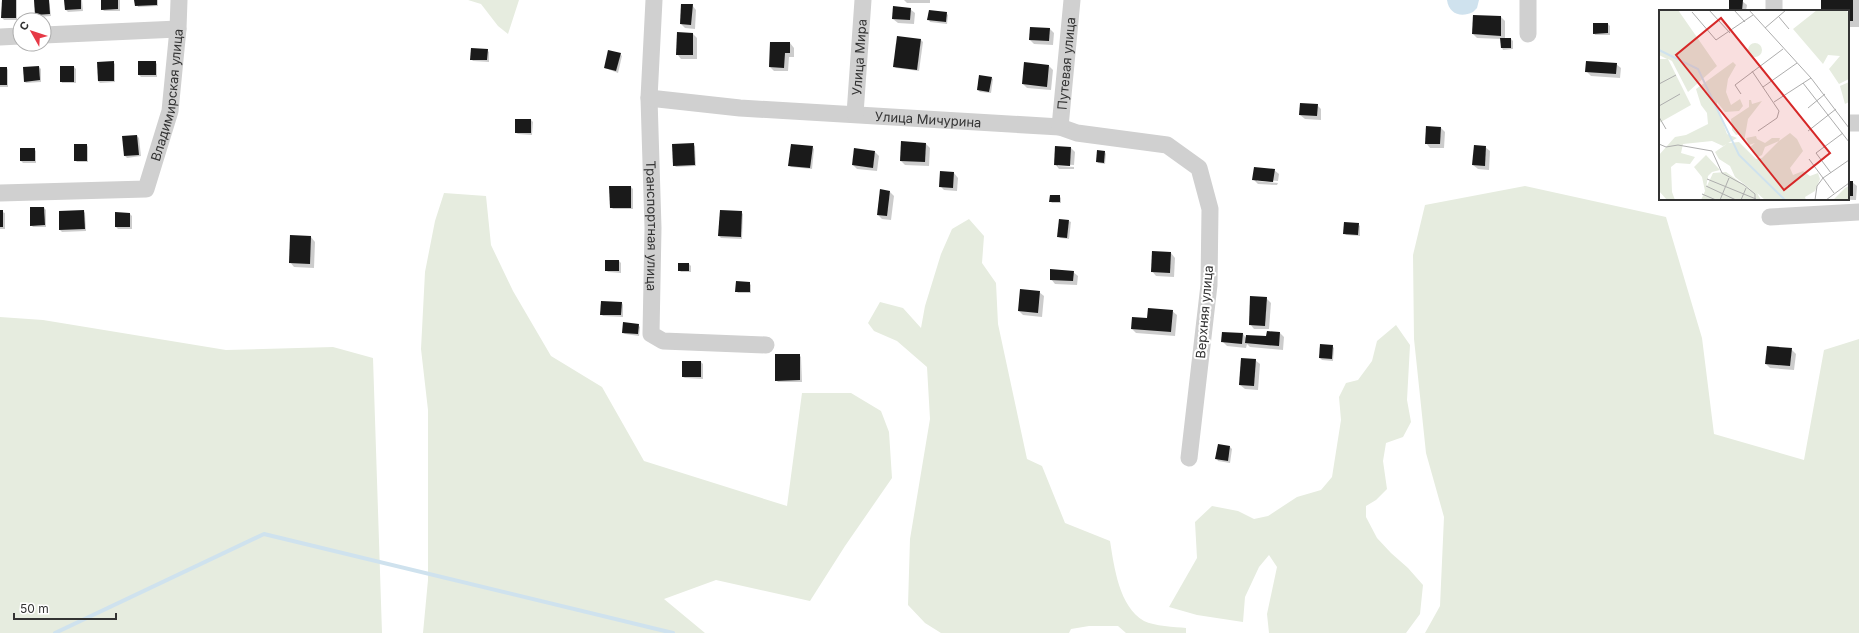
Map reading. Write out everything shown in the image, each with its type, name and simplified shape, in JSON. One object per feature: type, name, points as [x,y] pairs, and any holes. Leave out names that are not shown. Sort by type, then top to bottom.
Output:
[{"type":"street","name":"Владимирская улица","points":[[0,193],[146,189],[170,110],[178,29],[179,0]]},
{"type":"street","name":"Транспортная улица","points":[[654,0],[649,98],[653,228],[651,334],[663,341],[766,345]]},
{"type":"street","name":"Улица Мира","points":[[855,114],[863,0]]},
{"type":"street","name":"Путевая улица","points":[[1060,127],[1072,0]]},
{"type":"street","points":[[1528,0],[1528,34]]},
{"type":"street","points":[[52,35],[178,29]]},
{"type":"street","points":[[0,37],[12,36]]},
{"type":"street","name":"Улица Мичурина","points":[[649,98],[740,108],[1060,127],[1077,134],[1167,145],[1199,168]]},
{"type":"street","name":"Верхняя улица","points":[[1189,458],[1209,285],[1210,209],[1199,168]]},
{"type":"street","points":[[1770,217],[1859,212]]},
{"type":"shaded area","points":[[468,0],[519,0],[508,34],[498,26],[481,4]]},
{"type":"shaded area","points":[[1525,186],[1666,217],[1702,338],[1714,434],[1804,460],[1824,350],[1859,339],[1859,633],[1425,633],[1440,606],[1444,517],[1426,453],[1414,339],[1413,255],[1425,205]]},
{"type":"shaded area","points":[[444,193],[486,196],[491,245],[513,291],[551,356],[602,387],[644,461],[787,506],[802,393],[851,393],[881,411],[889,432],[892,478],[845,546],[810,601],[716,580],[664,599],[705,633],[423,633],[428,580],[428,410],[421,349],[425,272],[435,221]]},
{"type":"shaded area","points":[[969,219],[984,236],[982,263],[996,283],[998,324],[1027,459],[1042,466],[1065,523],[1110,541],[1113,562],[1119,585],[1123,596],[1136,615],[1144,621],[1153,624],[1186,628],[1186,633],[1126,633],[1118,626],[1089,626],[1071,629],[1069,633],[941,633],[925,623],[908,605],[910,539],[930,419],[927,367],[897,341],[874,331],[868,323],[880,302],[903,308],[921,328],[925,306],[941,254],[952,229]]},
{"type":"shaded area","points":[[0,317],[43,320],[226,350],[333,347],[373,358],[382,633],[0,633]]},
{"type":"shaded area","points":[[1396,325],[1410,345],[1407,400],[1411,422],[1403,437],[1386,443],[1383,461],[1387,489],[1376,500],[1366,506],[1366,517],[1377,538],[1423,585],[1420,614],[1406,633],[1269,633],[1267,614],[1277,567],[1269,555],[1259,567],[1245,597],[1243,622],[1197,615],[1169,607],[1197,558],[1195,522],[1212,506],[1238,511],[1254,519],[1268,516],[1297,497],[1321,490],[1332,477],[1341,420],[1339,397],[1346,383],[1358,380],[1372,361],[1377,341]]},
{"type":"water","points":[[1447,0],[1479,0],[1477,8],[1473,12],[1460,15],[1456,14],[1450,9]]},
{"type":"building","points":[[2,0],[16,0],[16,12],[12,12],[12,18],[1,18]]},
{"type":"building","points":[[34,0],[49,0],[50,12],[35,12]]},
{"type":"building","points":[[64,0],[81,0],[81,9],[65,10]]},
{"type":"building","points":[[101,0],[118,0],[118,9],[101,10]]},
{"type":"building","points":[[134,0],[157,0],[157,5],[135,6]]},
{"type":"building","points":[[1729,0],[1743,0],[1742,10],[1729,10]]},
{"type":"building","points":[[1821,0],[1853,0],[1853,21],[1849,21],[1849,10],[1821,10]]},
{"type":"building","points":[[681,4],[693,4],[691,25],[680,24]]},
{"type":"building","points":[[893,6],[911,8],[910,20],[892,19]]},
{"type":"building","points":[[929,10],[947,12],[946,22],[927,20]]},
{"type":"building","points":[[1473,15],[1501,16],[1501,36],[1472,34]]},
{"type":"building","points":[[1593,23],[1608,23],[1608,33],[1593,34]]},
{"type":"building","points":[[1030,27],[1050,28],[1049,41],[1029,40]]},
{"type":"building","points":[[677,32],[693,33],[693,55],[676,55]]},
{"type":"building","points":[[897,36],[921,39],[917,70],[893,67]]},
{"type":"building","points":[[1500,38],[1511,38],[1511,48],[1501,48]]},
{"type":"building","points":[[770,42],[790,42],[790,53],[785,53],[784,68],[769,67]]},
{"type":"building","points":[[471,48],[488,49],[487,60],[470,60]]},
{"type":"building","points":[[608,50],[621,53],[616,71],[604,68]]},
{"type":"building","points":[[114,61],[114,81],[98,81],[97,62]]},
{"type":"building","points":[[138,61],[156,61],[156,75],[138,75]]},
{"type":"building","points":[[1586,61],[1617,63],[1616,74],[1585,72]]},
{"type":"building","points":[[1024,62],[1049,65],[1047,87],[1022,84]]},
{"type":"building","points":[[39,66],[40,80],[24,82],[23,67]]},
{"type":"building","points":[[60,66],[74,66],[74,82],[60,82]]},
{"type":"building","points":[[0,67],[7,67],[7,85],[0,85]]},
{"type":"building","points":[[979,75],[992,77],[989,92],[977,90]]},
{"type":"building","points":[[1300,103],[1318,104],[1317,116],[1299,115]]},
{"type":"building","points":[[515,119],[531,119],[531,133],[515,133]]},
{"type":"building","points":[[1426,126],[1441,127],[1440,144],[1425,144]]},
{"type":"building","points":[[137,135],[139,155],[124,156],[122,136]]},
{"type":"building","points":[[901,141],[926,143],[925,162],[900,161]]},
{"type":"building","points":[[694,143],[695,165],[673,166],[672,144]]},
{"type":"building","points":[[74,144],[87,144],[87,161],[74,161]]},
{"type":"building","points":[[791,144],[813,146],[810,168],[788,166]]},
{"type":"building","points":[[1474,145],[1486,146],[1485,166],[1472,165]]},
{"type":"building","points":[[1055,146],[1071,147],[1070,166],[1054,165]]},
{"type":"building","points":[[20,148],[35,148],[35,161],[20,161]]},
{"type":"building","points":[[854,148],[875,151],[873,168],[852,165]]},
{"type":"building","points":[[1097,150],[1105,151],[1104,163],[1096,162]]},
{"type":"building","points":[[1254,167],[1275,169],[1273,182],[1252,180]]},
{"type":"building","points":[[940,171],[954,172],[953,188],[939,187]]},
{"type":"building","points":[[1849,181],[1853,181],[1853,196],[1849,196]]},
{"type":"building","points":[[609,186],[631,186],[631,208],[610,208]]},
{"type":"building","points":[[880,189],[890,191],[887,216],[877,215]]},
{"type":"building","points":[[1050,195],[1060,195],[1060,202],[1049,202]]},
{"type":"building","points":[[30,207],[44,207],[45,225],[30,226]]},
{"type":"building","points":[[0,210],[3,210],[3,227],[0,227]]},
{"type":"building","points":[[84,210],[85,229],[59,230],[59,211]]},
{"type":"building","points":[[720,210],[742,211],[741,237],[718,236]]},
{"type":"building","points":[[115,212],[130,213],[130,227],[115,227]]},
{"type":"building","points":[[1059,219],[1069,220],[1067,238],[1057,237]]},
{"type":"building","points":[[1344,222],[1359,223],[1358,235],[1343,234]]},
{"type":"building","points":[[290,235],[311,236],[310,264],[289,263]]},
{"type":"building","points":[[1152,251],[1171,252],[1170,273],[1151,272]]},
{"type":"building","points":[[605,260],[619,260],[619,271],[605,271]]},
{"type":"building","points":[[678,263],[689,263],[689,271],[678,271]]},
{"type":"building","points":[[1050,269],[1074,271],[1073,281],[1050,280]]},
{"type":"building","points":[[736,281],[750,282],[750,292],[735,292]]},
{"type":"building","points":[[1020,289],[1040,291],[1038,313],[1018,311]]},
{"type":"building","points":[[1250,296],[1267,297],[1265,326],[1249,325]]},
{"type":"building","points":[[601,301],[622,302],[621,315],[600,315]]},
{"type":"building","points":[[1148,308],[1173,310],[1171,332],[1131,329],[1132,317],[1147,318]]},
{"type":"building","points":[[623,322],[639,324],[638,334],[622,333]]},
{"type":"building","points":[[1267,331],[1280,332],[1279,346],[1245,343],[1246,335],[1266,336]]},
{"type":"building","points":[[1222,332],[1243,333],[1242,344],[1221,342]]},
{"type":"building","points":[[1320,344],[1333,345],[1332,359],[1319,358]]},
{"type":"building","points":[[1767,346],[1792,348],[1790,366],[1765,364]]},
{"type":"building","points":[[775,354],[800,354],[800,380],[775,381]]},
{"type":"building","points":[[1241,358],[1256,359],[1254,386],[1239,385]]},
{"type":"building","points":[[682,361],[701,361],[701,377],[682,377]]},
{"type":"building","points":[[1218,444],[1230,446],[1228,461],[1215,459]]},
{"type":"waterway","points":[[55,633],[264,534],[673,633]]}]
